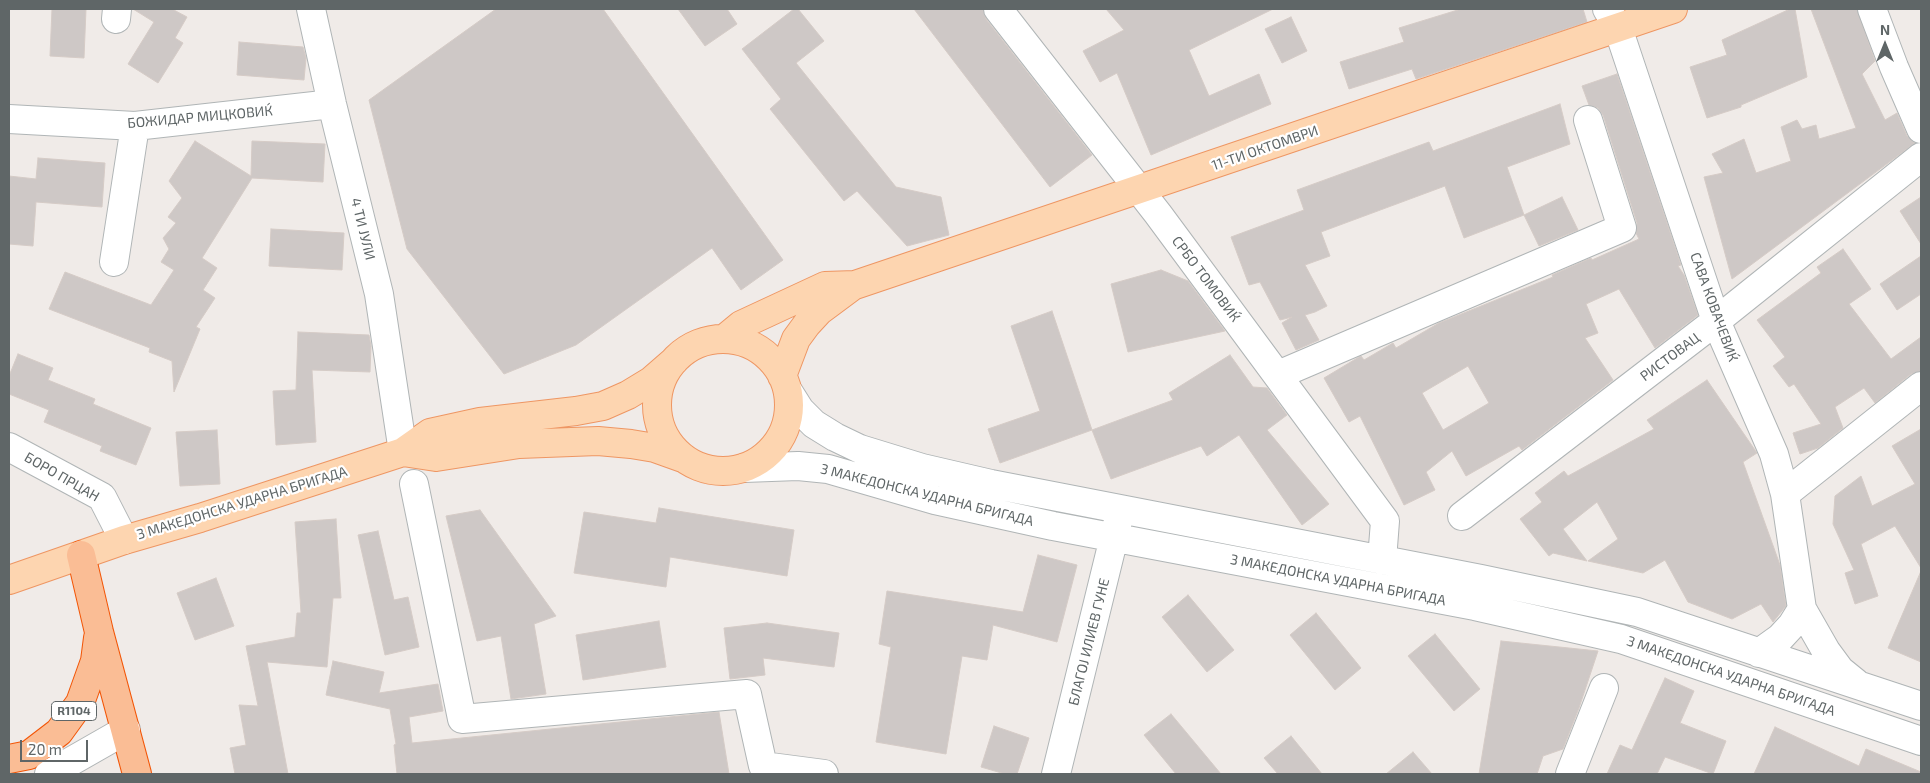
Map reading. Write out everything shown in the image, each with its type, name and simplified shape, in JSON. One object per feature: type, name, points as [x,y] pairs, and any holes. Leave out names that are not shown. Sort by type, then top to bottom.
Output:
[{"type":"highway","name":"R1104","points":[[81,555],[99,632],[137,774]]},
{"type":"highway","name":"R1104","points":[[9,759],[30,755],[59,732],[64,725],[80,702],[95,661],[99,632]]},
{"type":"main road","name":"11-ТИ ОКТОМВРИ","points":[[855,285],[1139,190],[1613,18],[1674,9]]},
{"type":"main road","points":[[724,339],[741,325],[825,286],[855,285]]},
{"type":"main road","points":[[785,383],[796,339],[819,311],[855,285]]},
{"type":"main road","points":[[403,452],[430,434],[480,422],[603,406],[628,395],[651,381],[674,360],[685,351],[697,344],[710,340],[724,339],[742,342],[758,349],[772,361],[785,383],[789,407],[786,423],[780,438],[771,451],[758,461],[744,468],[729,471],[697,466],[672,448],[663,434],[658,419],[657,404],[659,388],[665,373],[674,360]]},
{"type":"main road","points":[[403,452],[436,456],[519,444],[598,441],[656,448],[684,458]]},
{"type":"main road","name":"3 МАКЕДОНСКА УДАРНА БРИГАДА","points":[[9,580],[124,540],[200,518],[403,452]]},
{"type":"street","name":"4 ТИ ЈУЛИ","points":[[311,9],[332,104],[379,294],[403,452]]},
{"type":"street","name":"СРБО ТОМОВИЌ","points":[[998,9],[1139,190],[1385,521],[1382,560]]},
{"type":"street","points":[[1872,9],[1894,67],[1921,129]]},
{"type":"street","name":"САВА КОВАЧЕВИЌ","points":[[1613,18],[1716,322],[1774,454],[1785,494],[1802,609]]},
{"type":"street","name":"БОЖИДАР МИЦКОВИЌ","points":[[9,119],[135,126],[332,104]]},
{"type":"street","points":[[1278,375],[1622,228],[1588,120]]},
{"type":"street","points":[[114,262],[135,126]]},
{"type":"street","name":"РИСТОВАЦ","points":[[1462,516],[1716,322],[1921,156]]},
{"type":"street","name":"3 МАКЕДОНСКА УДАРНА БРИГАДА","points":[[785,383],[800,410],[814,424],[860,449],[922,468],[982,482],[1481,579],[1637,612],[1921,706]]},
{"type":"street","points":[[1785,494],[1921,386]]},
{"type":"street","name":"БОРО ПРЦАН","points":[[9,447],[102,498],[124,540]]},
{"type":"street","name":"3 МАКЕДОНСКА УДАРНА БРИГАДА","points":[[744,468],[798,466],[828,469],[935,500],[1114,538],[1475,606],[1620,639],[1921,741]]},
{"type":"street","points":[[414,484],[462,719],[747,694],[763,766],[824,774]]},
{"type":"street","name":"БЛАГОЈ ИЛИЕВ ГУНЕ","points":[[1056,774],[1120,509]]},
{"type":"street","points":[[1759,653],[1780,638],[1792,626],[1802,609],[1826,651],[1840,670],[1859,685]]},
{"type":"street","points":[[1570,774],[1604,688]]},
{"type":"street","points":[[49,774],[126,730]]},
{"type":"building","points":[[52,9],[86,9],[84,58],[50,56]]},
{"type":"building","points":[[133,9],[172,9],[187,17],[175,38],[183,43],[158,83],[128,64],[154,22]]},
{"type":"building","points":[[496,9],[603,9],[783,260],[741,290],[712,248],[576,345],[504,374],[407,249],[369,100]]},
{"type":"building","points":[[678,9],[727,9],[737,24],[705,46]]},
{"type":"building","points":[[794,9],[798,9],[824,41],[796,63],[896,187],[941,197],[949,235],[907,246],[857,191],[844,201],[770,109],[781,99],[742,49]]},
{"type":"building","points":[[914,9],[983,9],[986,19],[1092,155],[1050,187]]},
{"type":"building","points":[[1106,9],[1273,9],[1189,50],[1209,96],[1259,74],[1271,104],[1151,155],[1117,73],[1100,82],[1083,51],[1124,30]]},
{"type":"building","points":[[1461,9],[1583,9],[1587,22],[1416,79],[1412,69],[1349,89],[1340,62],[1404,42],[1399,28]]},
{"type":"building","points":[[1790,9],[1795,9],[1807,77],[1741,105],[1741,107],[1707,118],[1690,67],[1727,55],[1722,40]]},
{"type":"building","points":[[1811,9],[1857,9],[1875,61],[1862,74],[1885,120],[1897,113],[1907,136],[1915,143],[1732,279],[1704,177],[1723,173],[1712,154],[1744,139],[1756,173],[1791,161],[1781,127],[1797,120],[1802,129],[1816,125],[1819,139],[1856,128]]},
{"type":"building","points":[[1291,17],[1307,51],[1282,63],[1265,29]]},
{"type":"building","points":[[239,42],[303,47],[306,58],[304,80],[237,75]]},
{"type":"building","points":[[1617,74],[1681,265],[1678,266],[1684,275],[1698,315],[1655,348],[1619,289],[1586,304],[1598,333],[1585,338],[1613,380],[1522,450],[1519,446],[1466,476],[1452,451],[1426,472],[1435,490],[1404,505],[1360,416],[1349,422],[1324,378],[1361,356],[1364,360],[1393,343],[1396,348],[1439,323],[1553,277],[1552,275],[1639,239],[1636,233],[1637,223],[1603,115],[1598,108],[1589,105],[1582,86]],"holes":[[[1468,366],[1489,403],[1443,430],[1422,393]]]},
{"type":"building","points":[[1560,104],[1570,144],[1507,167],[1524,215],[1464,238],[1445,186],[1321,232],[1330,256],[1305,265],[1327,306],[1305,315],[1319,340],[1296,350],[1282,323],[1292,317],[1280,320],[1260,282],[1249,285],[1231,237],[1304,210],[1297,190],[1429,142],[1433,151]]},
{"type":"building","points":[[195,141],[251,176],[252,141],[325,144],[323,182],[252,178],[202,258],[217,268],[203,290],[215,298],[196,327],[200,329],[174,392],[172,361],[149,352],[150,348],[49,309],[65,272],[151,305],[174,270],[161,262],[169,249],[163,238],[176,223],[168,217],[182,198],[169,181]]},
{"type":"building","points":[[38,158],[105,163],[102,207],[36,202],[33,246],[9,244],[9,176],[36,179]]},
{"type":"building","points":[[1562,197],[1578,230],[1539,246],[1524,215]]},
{"type":"building","points":[[1921,197],[1921,244],[1900,211]]},
{"type":"building","points":[[271,229],[344,233],[342,270],[269,266]]},
{"type":"building","points":[[1843,249],[1871,289],[1849,304],[1891,359],[1921,337],[1921,371],[1911,374],[1875,403],[1864,388],[1835,407],[1843,428],[1818,448],[1800,454],[1793,433],[1821,424],[1794,384],[1789,387],[1773,366],[1785,357],[1757,320],[1821,273],[1817,267]]},
{"type":"building","points":[[1921,256],[1921,294],[1897,310],[1880,284]]},
{"type":"building","points":[[1161,270],[1188,281],[1225,331],[1128,352],[1111,284]]},
{"type":"building","points":[[1052,311],[1092,430],[1000,463],[988,429],[1040,411],[1011,326]]},
{"type":"building","points":[[298,332],[369,335],[371,346],[370,372],[312,370],[316,442],[276,445],[273,391],[296,390]]},
{"type":"building","points":[[18,354],[53,368],[48,380],[95,399],[93,404],[151,428],[136,465],[100,451],[102,446],[44,422],[49,410],[9,394],[9,376]]},
{"type":"building","points":[[1230,355],[1253,387],[1267,388],[1287,415],[1267,430],[1329,504],[1302,525],[1239,435],[1207,456],[1201,446],[1111,479],[1092,430],[1173,400],[1169,393]]},
{"type":"building","points":[[1707,380],[1757,453],[1743,462],[1780,565],[1786,606],[1773,622],[1761,604],[1732,619],[1688,602],[1665,560],[1643,573],[1588,561],[1618,539],[1597,502],[1563,529],[1587,561],[1553,553],[1549,556],[1520,519],[1542,502],[1535,493],[1564,471],[1568,476],[1654,429],[1647,420]]},
{"type":"building","points":[[1921,429],[1921,568],[1895,526],[1861,544],[1878,596],[1855,604],[1845,573],[1854,570],[1833,524],[1835,496],[1861,476],[1872,506],[1915,484],[1892,446]]},
{"type":"building","points":[[217,430],[220,484],[180,486],[176,432]]},
{"type":"building","points":[[659,508],[794,530],[787,576],[670,557],[666,587],[574,573],[584,512],[656,523]]},
{"type":"building","points":[[480,510],[556,616],[534,624],[546,694],[511,699],[501,636],[477,641],[446,516]]},
{"type":"building","points":[[336,519],[341,598],[333,598],[327,667],[267,662],[288,774],[235,774],[230,748],[246,745],[239,705],[258,706],[246,646],[295,637],[297,613],[301,613],[295,522]]},
{"type":"building","points":[[378,531],[394,600],[408,597],[419,647],[385,655],[358,535]]},
{"type":"building","points":[[1038,555],[1077,565],[1057,642],[993,625],[987,660],[962,656],[946,754],[876,742],[891,647],[879,644],[887,591],[1023,612]]},
{"type":"building","points":[[1921,571],[1921,662],[1888,648]]},
{"type":"building","points":[[216,578],[234,626],[195,640],[177,593]]},
{"type":"building","points":[[1188,595],[1234,650],[1207,672],[1162,617]]},
{"type":"building","points":[[1316,613],[1361,668],[1335,690],[1290,635]]},
{"type":"building","points":[[659,621],[666,667],[583,680],[576,635]]},
{"type":"building","points":[[767,623],[839,633],[834,667],[763,658],[765,675],[730,679],[724,628]]},
{"type":"building","points":[[1435,634],[1480,689],[1454,711],[1408,656]]},
{"type":"building","points":[[1501,641],[1598,651],[1563,749],[1543,756],[1537,774],[1479,774]]},
{"type":"building","points":[[333,661],[384,672],[379,693],[438,684],[443,711],[409,717],[412,743],[719,712],[729,774],[397,774],[394,745],[396,744],[390,709],[326,695]]},
{"type":"building","points":[[1665,678],[1694,691],[1680,723],[1726,741],[1713,774],[1665,757],[1657,774],[1607,774],[1620,745],[1632,750]]},
{"type":"building","points":[[1171,714],[1221,774],[1176,774],[1144,735]]},
{"type":"building","points":[[994,726],[1029,738],[1017,774],[1005,774],[981,767]]},
{"type":"building","points":[[1775,727],[1859,766],[1866,749],[1921,772],[1921,774],[1754,774]]},
{"type":"building","points":[[1291,736],[1322,774],[1278,774],[1264,758]]},
{"type":"building","points":[[1413,752],[1432,774],[1386,774]]}]
